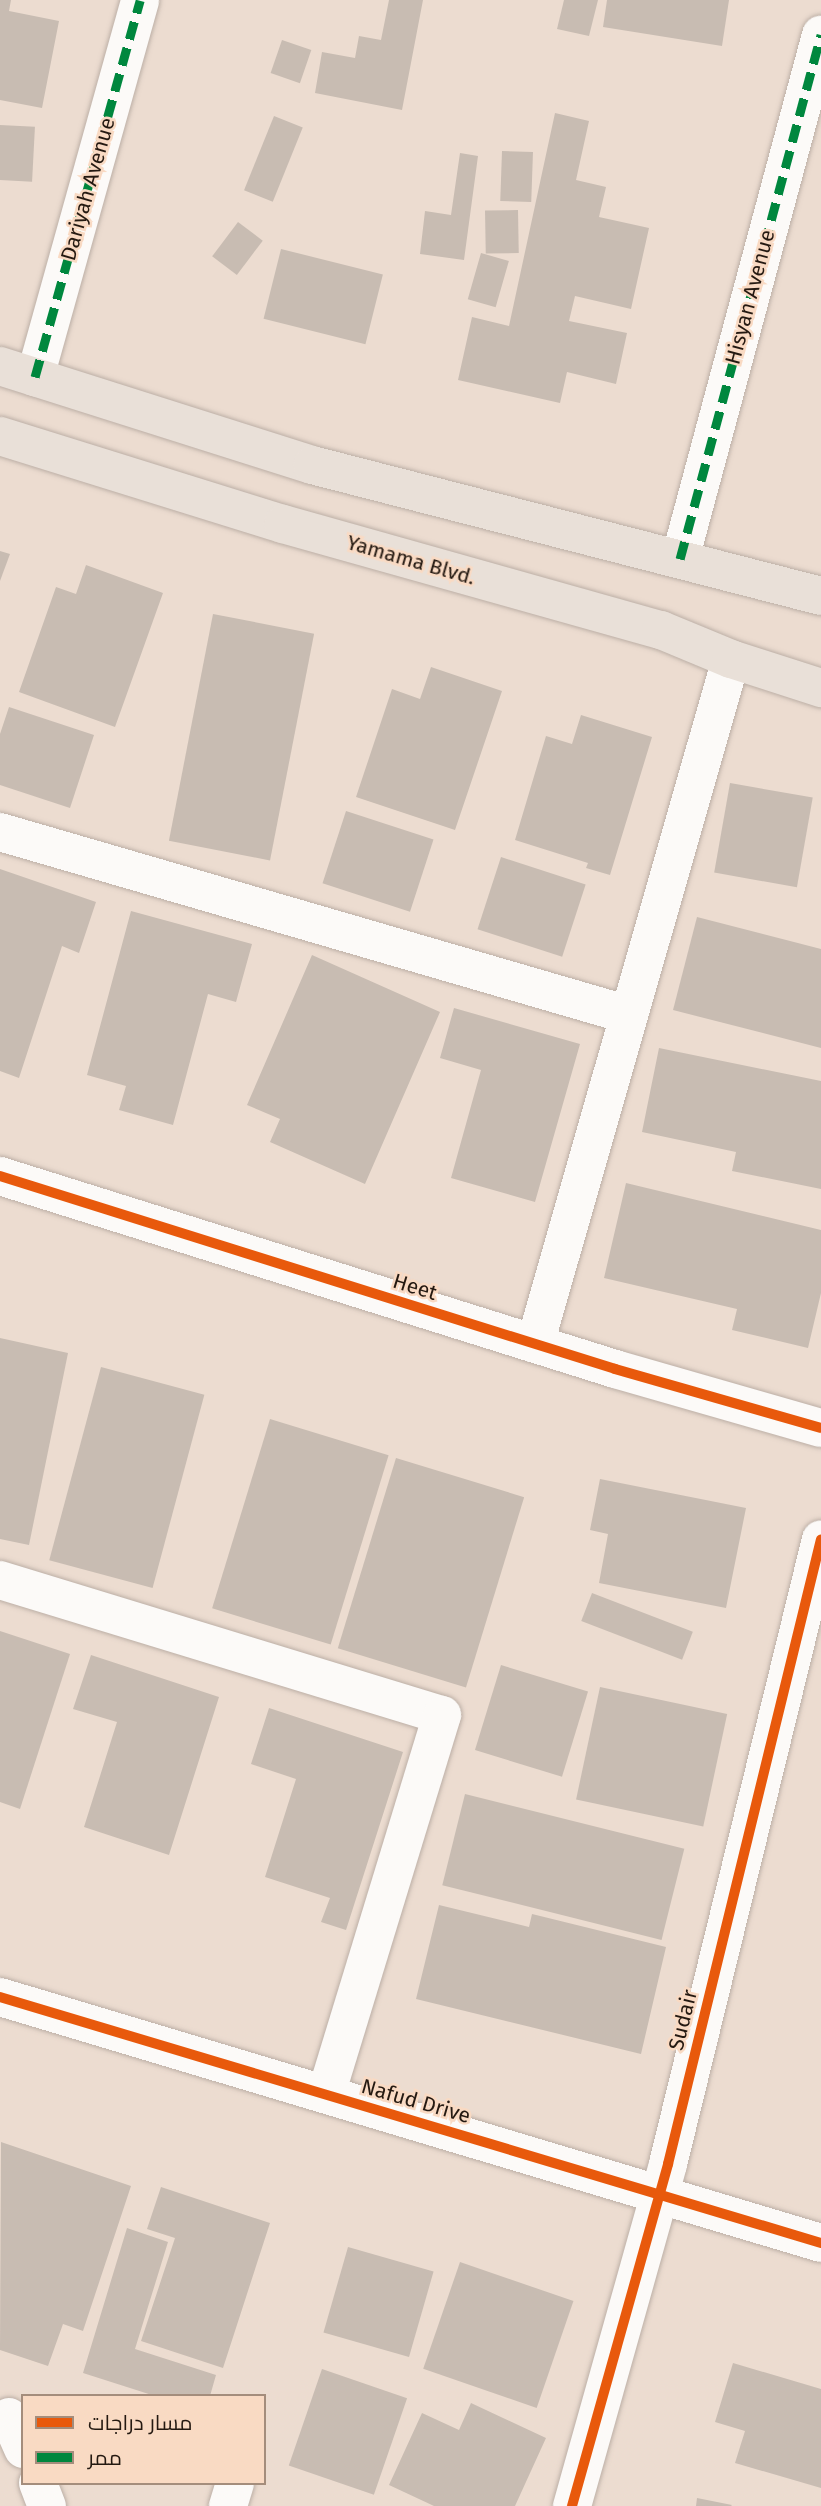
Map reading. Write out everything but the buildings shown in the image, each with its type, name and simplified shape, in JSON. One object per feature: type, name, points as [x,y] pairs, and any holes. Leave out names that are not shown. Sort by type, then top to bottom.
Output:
[{"type":"main road","points":[[18,372],[312,465],[821,596]]},
{"type":"main road","name":"Yamama Blvd.","points":[[0,436],[284,524],[661,630],[731,659],[821,688]]},
{"type":"street","name":"Dariyah Avenue","points":[[18,372],[140,0]]},
{"type":"street","name":"Hisyan Avenue","points":[[680,559],[821,34]]},
{"type":"street","points":[[535,1344],[731,659]]},
{"type":"street","points":[[0,832],[629,1015]]},
{"type":"street","name":"Heet","points":[[0,1176],[535,1344],[821,1428]]},
{"type":"street","name":"Sudair","points":[[572,2506],[659,2193],[821,1539]]},
{"type":"street","points":[[0,1580],[442,1715],[326,2094]]},
{"type":"street","name":"Nafud Drive","points":[[0,1997],[821,2243]]},
{"type":"street","points":[[39,2485],[47,2506]]},
{"type":"street","points":[[228,2506],[234,2485]]},
{"type":"marked path","points":[[35,377],[140,0]]},
{"type":"marked path","points":[[680,559],[821,35]]},
{"type":"cycle path","points":[[0,1176],[615,1369],[821,1428]]},
{"type":"cycle path","points":[[572,2506],[668,2164],[821,1539]]},
{"type":"cycle path","points":[[0,1997],[821,2243]]}]
